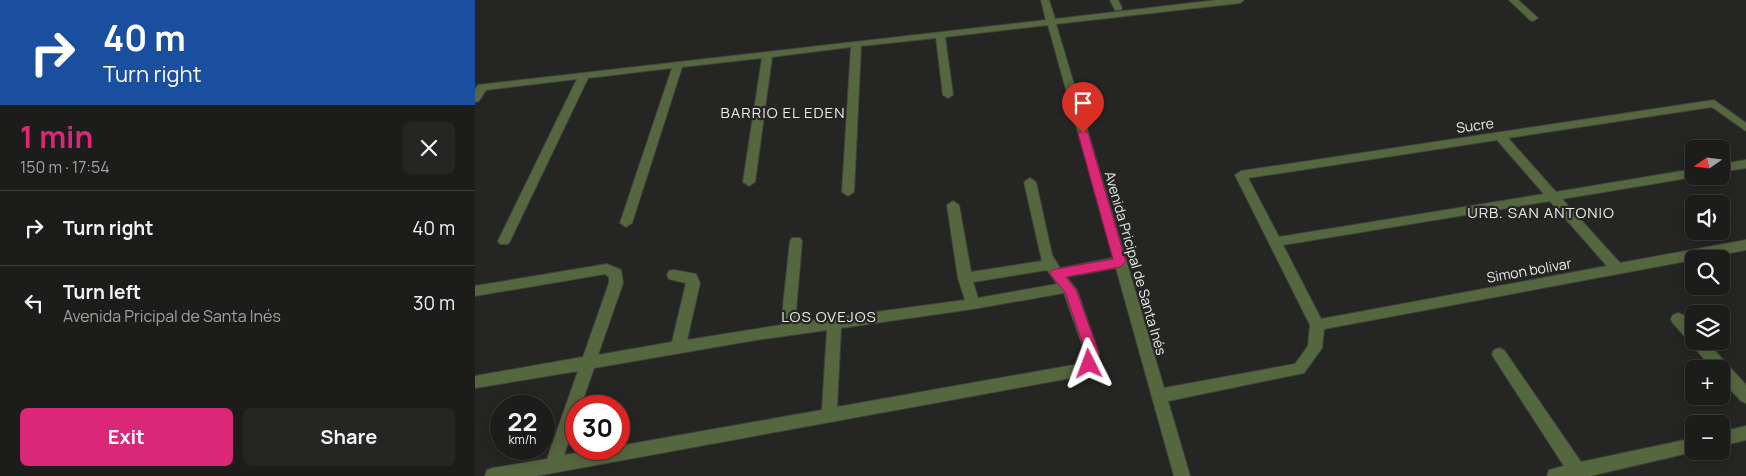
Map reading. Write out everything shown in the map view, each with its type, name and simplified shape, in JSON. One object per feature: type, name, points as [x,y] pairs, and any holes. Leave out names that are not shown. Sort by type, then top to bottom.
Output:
[{"type":"street","name":"Avenida Pricipal de Santa Inés","points":[[1045,0],[1182,476]]},
{"type":"street","points":[[475,99],[482,86],[1240,0]]},
{"type":"street","points":[[1513,0],[1533,18]]},
{"type":"street","points":[[940,35],[948,95]]},
{"type":"street","points":[[848,192],[856,43]]},
{"type":"street","points":[[749,182],[768,54]]},
{"type":"street","points":[[626,223],[678,64]]},
{"type":"street","points":[[504,241],[584,75]]},
{"type":"street","name":"Sucre","points":[[1275,242],[1241,175],[1501,137],[1714,103],[1746,128]]},
{"type":"street","points":[[1501,137],[1618,270]]},
{"type":"street","points":[[1730,167],[1746,164]]},
{"type":"street","points":[[1159,396],[1299,369],[1315,348],[1317,325],[1275,242],[1685,175]]},
{"type":"street","points":[[493,476],[1081,370],[1089,364],[1093,355],[1069,287],[1053,270],[1046,255],[1031,182]]},
{"type":"street","points":[[953,205],[965,278],[973,304]]},
{"type":"street","points":[[787,330],[796,240]]},
{"type":"street","name":"Simon bolivar","points":[[1317,325],[1746,245]]},
{"type":"street","points":[[965,278],[1120,262]]},
{"type":"street","points":[[475,290],[607,269],[617,274],[616,284],[553,465]]},
{"type":"street","points":[[674,275],[691,278],[693,283],[678,347]]},
{"type":"street","points":[[475,382],[678,347],[973,304],[1069,287]]},
{"type":"street","points":[[1678,319],[1685,327]]},
{"type":"street","points":[[829,416],[834,324]]},
{"type":"street","points":[[1705,350],[1746,396]]},
{"type":"street","points":[[1499,354],[1577,471]]},
{"type":"street","points":[[1730,437],[1746,433]]},
{"type":"street","points":[[1555,476],[1685,447]]},
{"type":"district","name":"BARRIO EL EDEN","points":[[783,112]]},
{"type":"district","name":"URB. SAN ANTONIO","points":[[1541,212]]},
{"type":"district","name":"LOS OVEJOS","points":[[829,316]]},
{"type":"route","points":[[1083,133],[1120,262],[1056,274],[1067,284],[1070,290],[1093,355],[1089,364]]}]
